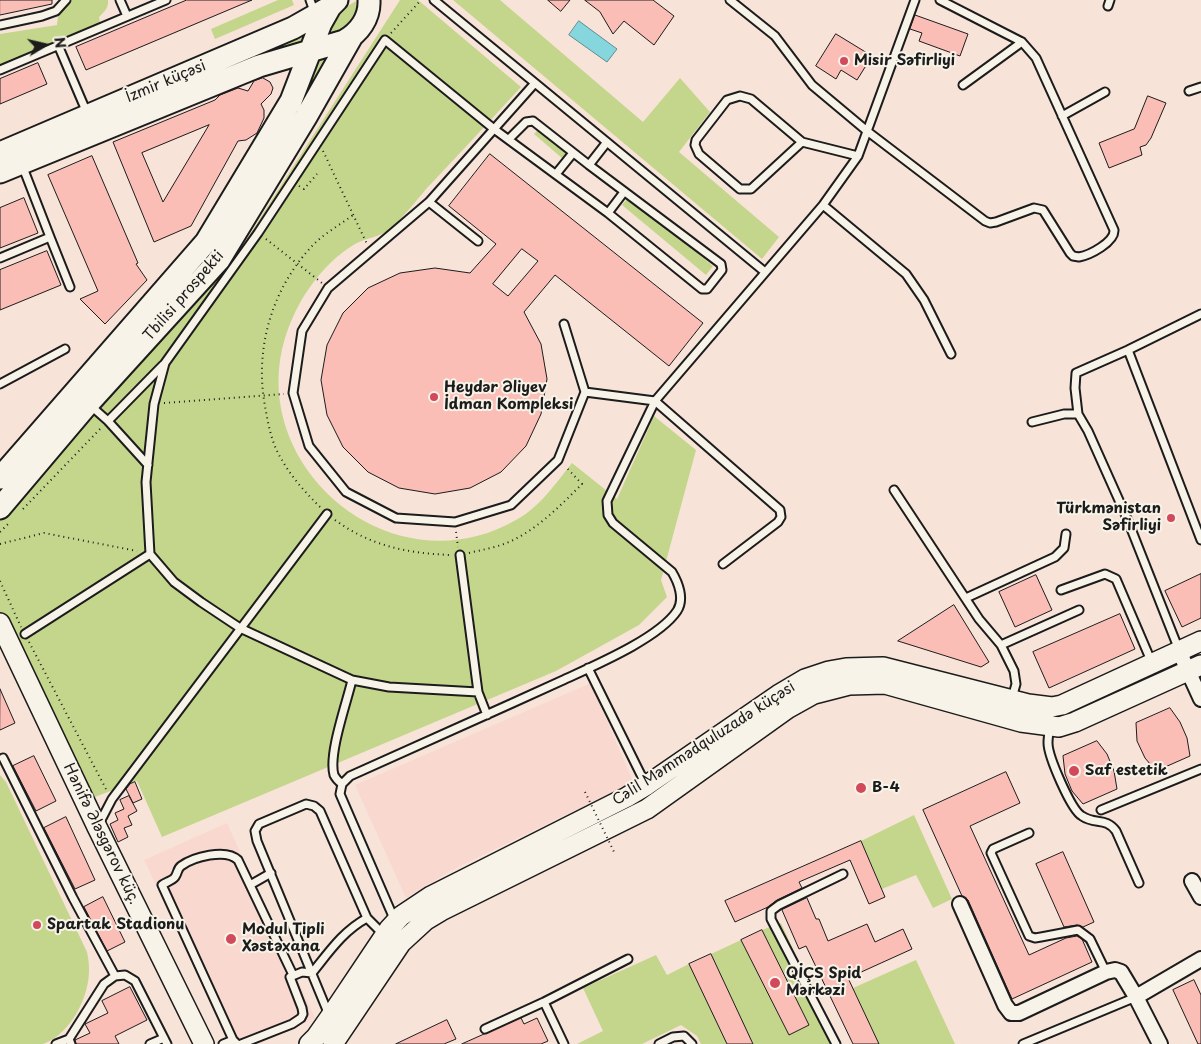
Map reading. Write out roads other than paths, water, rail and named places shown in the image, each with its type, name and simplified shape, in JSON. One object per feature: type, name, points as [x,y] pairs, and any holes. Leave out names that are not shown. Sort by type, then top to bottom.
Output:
[{"type":"main road","points":[[323,9],[322,33],[324,38],[331,43],[350,35],[368,12],[369,0]]},
{"type":"main road","name":"Tbilisi prospekti","points":[[11,512],[88,404],[218,260],[306,117],[350,35],[386,0]]},
{"type":"main road","name":"Tbilisi prospekti","points":[[0,478],[206,242],[291,101],[312,49],[323,9]]},
{"type":"main road","name":"İzmir küçəsi","points":[[0,153],[293,28],[323,9]]},
{"type":"main road","name":"İzmir küçəsi","points":[[0,172],[259,66],[350,35]]},
{"type":"main road","points":[[259,66],[272,67],[288,79],[291,88],[291,101]]},
{"type":"main road","name":"Hənifə Ələsgərov küç.","points":[[0,623],[97,827],[204,1044]]},
{"type":"main road","name":"Cəlil Məmmədquluzadə küçəsi","points":[[336,1030],[390,929],[401,916],[431,896],[627,797],[778,695],[805,679],[829,671],[846,668],[883,666],[1028,704],[1052,707],[1086,695],[1201,641]]},
{"type":"main road","name":"Cəlil Məmmədquluzadə küçəsi","points":[[309,1044],[316,1037],[336,1030],[401,943],[426,920],[648,809],[787,709],[814,694],[849,685],[885,684],[1021,722],[1050,727],[1066,726],[1195,668]]},
{"type":"main road","points":[[1050,727],[1052,707]]},
{"type":"main road","points":[[390,929],[408,936]]},
{"type":"street","points":[[1179,651],[1195,668],[1201,699]]},
{"type":"street","points":[[1192,881],[1201,898]]},
{"type":"street","points":[[960,904],[1005,1005],[1011,1013],[1019,1013],[1106,972],[1115,970],[1121,972],[1136,996],[1160,1044]]},
{"type":"street","points":[[1136,996],[1201,959]]},
{"type":"lane","points":[[0,25],[56,11],[66,0]]},
{"type":"lane","points":[[120,0],[127,16]]},
{"type":"lane","points":[[0,70],[166,0]]},
{"type":"lane","points":[[434,0],[765,272]]},
{"type":"lane","points":[[730,0],[775,36],[812,85],[867,131],[985,221],[990,223],[996,222],[1034,208],[1043,210],[1070,253],[1073,256],[1079,257],[1111,241],[1115,235],[1114,230],[1036,58],[1022,42],[940,0]]},
{"type":"lane","points":[[390,929],[340,794],[342,784],[350,776],[588,668],[654,634],[678,610],[681,592],[672,572],[613,523],[608,515],[607,501],[655,401],[823,204],[858,156],[915,0]]},
{"type":"lane","points":[[108,422],[165,363],[258,233],[384,40],[494,129],[608,213],[702,289],[707,289],[722,270],[721,264],[533,122],[526,122],[509,139]]},
{"type":"lane","points":[[963,84],[1022,42]]},
{"type":"lane","points":[[58,45],[88,116]]},
{"type":"lane","points":[[535,83],[429,202],[328,288],[302,331],[293,393],[309,446],[346,492],[396,518],[455,522],[511,505],[558,460],[585,392],[564,324]]},
{"type":"lane","points":[[1189,90],[1201,87]]},
{"type":"lane","points":[[1062,116],[1105,92]]},
{"type":"lane","points":[[802,142],[751,189],[745,190],[740,189],[699,154],[696,145],[696,140],[727,100],[740,96],[751,99],[802,142],[858,156]]},
{"type":"lane","points":[[589,165],[607,142]]},
{"type":"lane","points":[[556,174],[573,152]]},
{"type":"lane","points":[[22,163],[70,287]]},
{"type":"lane","points":[[608,213],[624,192]]},
{"type":"lane","points":[[429,202],[478,241]]},
{"type":"lane","points":[[823,204],[906,274],[924,300],[951,354]]},
{"type":"lane","points":[[0,258],[50,237]]},
{"type":"lane","points":[[1179,651],[1126,516],[1088,431],[1078,414],[1076,373],[1201,314]]},
{"type":"lane","points":[[0,384],[64,349]]},
{"type":"lane","points":[[1128,350],[1200,537]]},
{"type":"lane","points":[[165,363],[154,404],[146,482],[150,554],[174,582],[240,628],[352,680],[390,687],[478,692]]},
{"type":"lane","points":[[585,392],[655,401],[780,510],[781,517],[778,522],[723,564]]},
{"type":"lane","points":[[88,404],[108,422],[148,465]]},
{"type":"lane","points":[[1032,422],[1064,414],[1078,414]]},
{"type":"lane","points":[[894,490],[980,619],[1001,645],[1014,671],[1016,684],[1012,700]]},
{"type":"lane","points":[[97,827],[112,799],[326,514]]},
{"type":"lane","points":[[966,598],[1056,557],[1064,548],[1066,534]]},
{"type":"lane","points":[[25,634],[150,554]]},
{"type":"lane","points":[[460,555],[478,692],[487,715]]},
{"type":"lane","points":[[1061,590],[1105,574],[1116,579],[1152,663]]},
{"type":"lane","points":[[1001,645],[1079,610]]},
{"type":"lane","points":[[588,668],[646,785]]},
{"type":"lane","points":[[342,784],[335,777],[334,772],[335,748],[352,680]]},
{"type":"lane","points":[[1050,727],[1048,743],[1057,771],[1074,810],[1092,821],[1111,824],[1116,831],[1139,883]]},
{"type":"lane","points":[[3,758],[73,898],[115,976]]},
{"type":"lane","points":[[1101,810],[1201,768]]},
{"type":"lane","points":[[336,1030],[255,831],[259,824],[306,804],[314,806],[320,811],[367,918],[390,929]]},
{"type":"lane","points":[[1029,833],[993,849],[991,852],[1029,936],[1034,938],[1078,930],[1090,939],[1106,972]]},
{"type":"lane","points":[[223,1044],[235,1042],[161,887],[162,885],[173,879],[183,865],[216,854],[234,856],[238,860],[293,975]]},
{"type":"lane","points":[[250,885],[271,873]]},
{"type":"lane","points":[[836,1044],[771,919],[771,911],[778,905],[843,874]]},
{"type":"lane","points":[[312,973],[340,938],[353,926],[367,918]]},
{"type":"lane","points":[[485,1029],[544,1002],[628,959]]},
{"type":"lane","points":[[241,1044],[292,1024],[301,1018],[302,1008],[289,979],[293,975],[302,972],[312,973]]},
{"type":"lane","points":[[56,1044],[70,1042],[104,984],[115,976],[125,975],[136,981],[165,1041],[150,1044]]},
{"type":"lane","points":[[1023,1044],[1136,996]]},
{"type":"lane","points":[[544,1002],[564,1044]]},
{"type":"lane","points":[[658,1044],[672,1037],[684,1036],[692,1044]]},
{"type":"water","points":[[579,21],[617,49],[607,62],[569,35]]},
{"type":"place","name":"Misir Səfirliyi","points":[[844,61]]},
{"type":"place","name":"Heydər Əliyev İdman Kompleksi","points":[[434,397]]},
{"type":"place","name":"Türkmənistan Səfirliyi","points":[[1171,518]]},
{"type":"place","name":"Saf estetik","points":[[1074,771]]},
{"type":"place","name":"B-4","points":[[861,788]]},
{"type":"place","name":"Spartak Stadionu","points":[[37,925]]},
{"type":"place","name":"Modul Tipli Xəstəxana","points":[[231,939]]},
{"type":"place","name":"QİÇS Spid Mərkəzi","points":[[775,983]]}]
